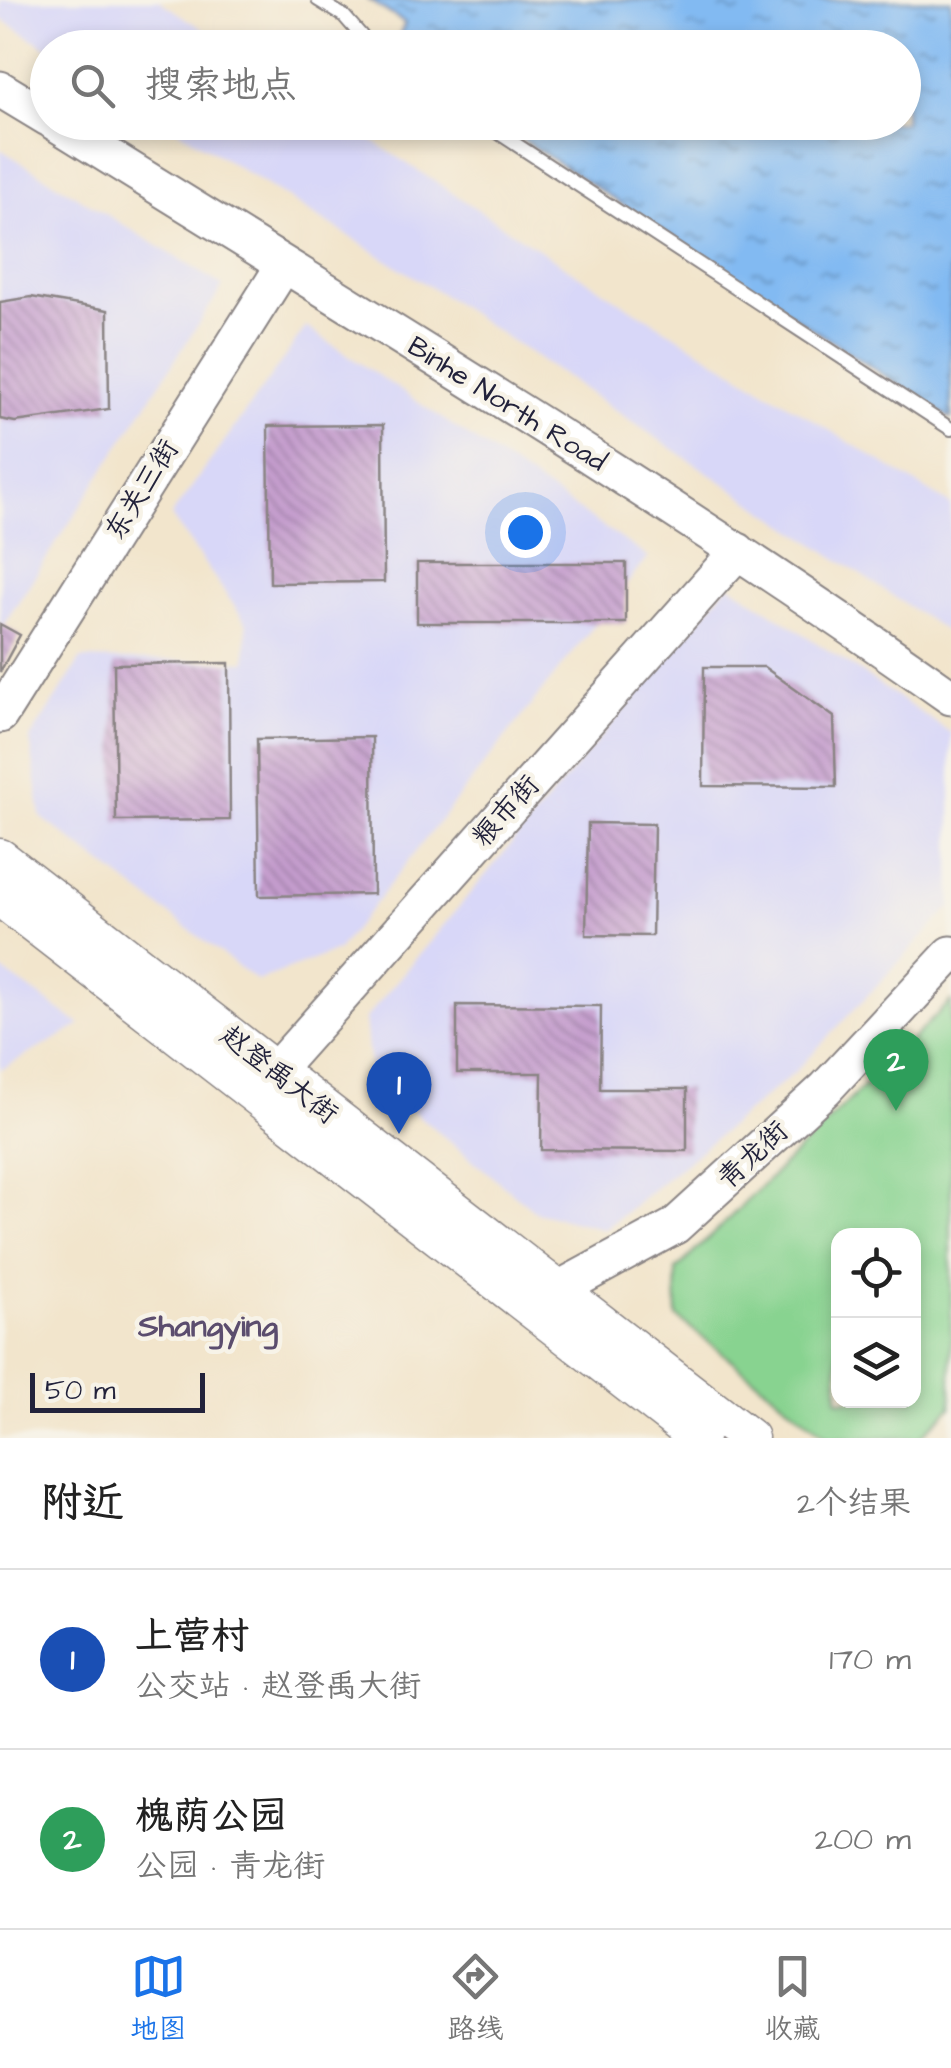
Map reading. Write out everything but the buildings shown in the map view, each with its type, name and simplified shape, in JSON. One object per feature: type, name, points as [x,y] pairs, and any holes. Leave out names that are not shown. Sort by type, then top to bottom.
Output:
[{"type":"main road","name":"赵登禹大街","points":[[0,858],[749,1438]]},
{"type":"main road","name":"赵登禹大街","points":[[0,897],[700,1438]]},
{"type":"street","points":[[0,89],[30,107]]},
{"type":"street","name":"Binhe North Road","points":[[83,140],[738,551],[951,697]]},
{"type":"street","name":"东关三街","points":[[0,715],[284,265]]},
{"type":"street","name":"粮市街","points":[[274,1072],[738,551]]},
{"type":"street","name":"青龙街","points":[[516,1296],[557,1290],[675,1226],[825,1089],[951,954]]},
{"type":"lane","points":[[318,0],[344,16],[356,30]]},
{"type":"lane","points":[[509,140],[951,430]]},
{"type":"shaded area","points":[[0,0],[158,0],[205,30],[30,30],[30,37],[0,18]]},
{"type":"shaded area","points":[[194,140],[371,140],[578,275],[951,505],[951,635],[440,293]]},
{"type":"shaded area","points":[[0,149],[223,286],[0,630]]},
{"type":"shaded area","points":[[306,327],[648,557],[338,950],[257,981],[41,817],[30,739],[81,659],[246,662],[247,624],[171,516]]},
{"type":"shaded area","points":[[729,584],[951,733],[951,907],[794,1073],[605,1229],[536,1212],[371,1077],[365,1019]]},
{"type":"shaded area","points":[[0,969],[81,1025],[0,1070]]},
{"type":"green space","points":[[951,1001],[951,1407],[920,1438],[829,1438],[677,1317],[676,1270]]},
{"type":"water","points":[[369,0],[951,0],[951,419],[523,140],[921,140],[921,30],[402,30],[405,23]]},
{"type":"place","name":"槐荫公园","points":[[896,1111]]},
{"type":"place","name":"上营村","points":[[399,1134]]},
{"type":"district","name":"Shangying","points":[[208,1326]]}]
